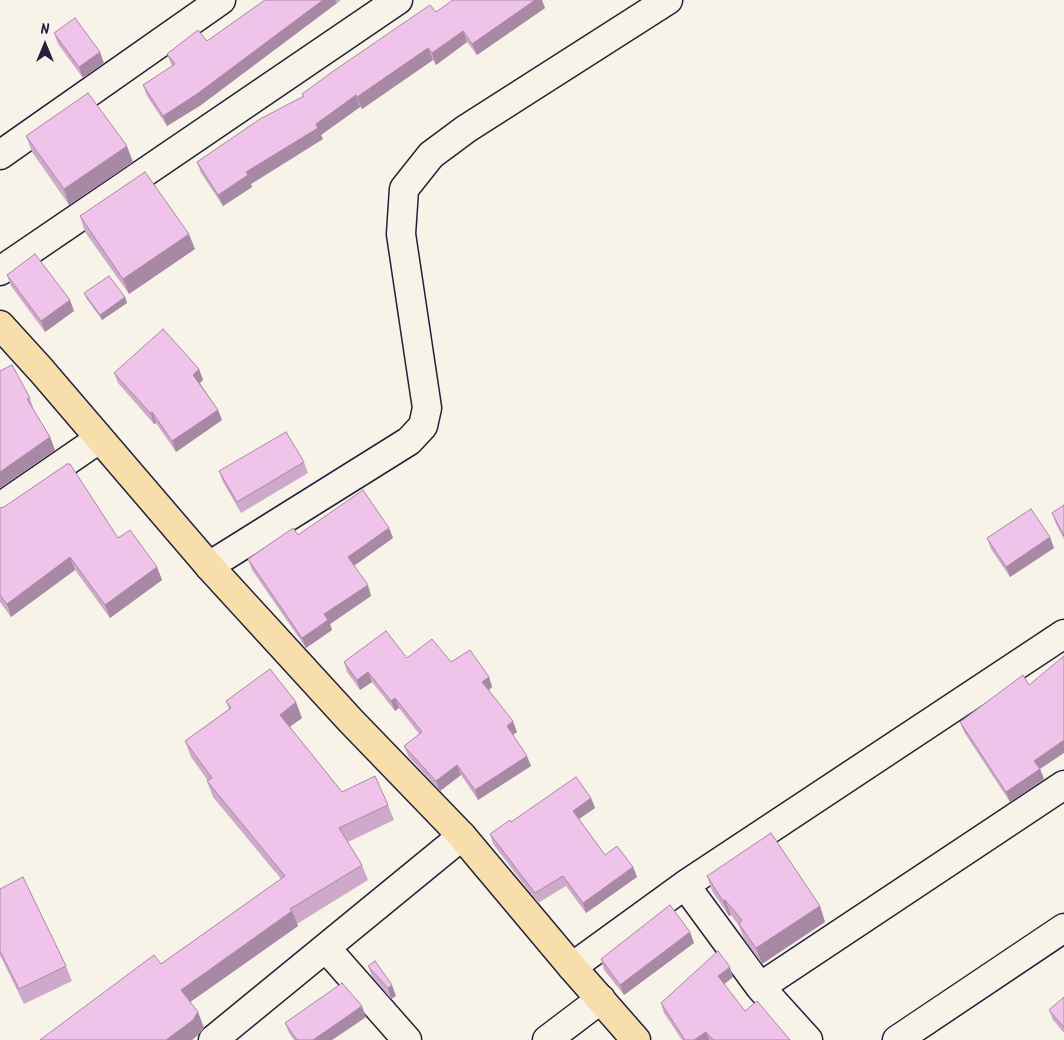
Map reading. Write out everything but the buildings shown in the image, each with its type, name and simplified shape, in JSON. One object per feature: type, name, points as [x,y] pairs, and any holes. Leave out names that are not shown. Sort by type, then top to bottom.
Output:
[{"type":"main road","points":[[0,325],[209,566],[350,720],[462,836],[636,1040]]},
{"type":"street","points":[[0,155],[220,0]]},
{"type":"street","points":[[0,271],[398,0]]},
{"type":"street","points":[[209,566],[409,440],[423,426],[427,408],[401,234],[404,189],[409,182],[431,156],[466,129],[668,0]]},
{"type":"street","points":[[0,507],[99,439]]},
{"type":"street","points":[[572,967],[685,885],[1064,634]]},
{"type":"street","points":[[760,987],[1064,785]]},
{"type":"street","points":[[214,1040],[462,836]]},
{"type":"street","points":[[685,885],[760,987],[808,1040]]},
{"type":"street","points":[[897,1040],[1064,928]]},
{"type":"street","points":[[326,948],[407,1040]]},
{"type":"street","points":[[547,1040],[601,999]]}]
